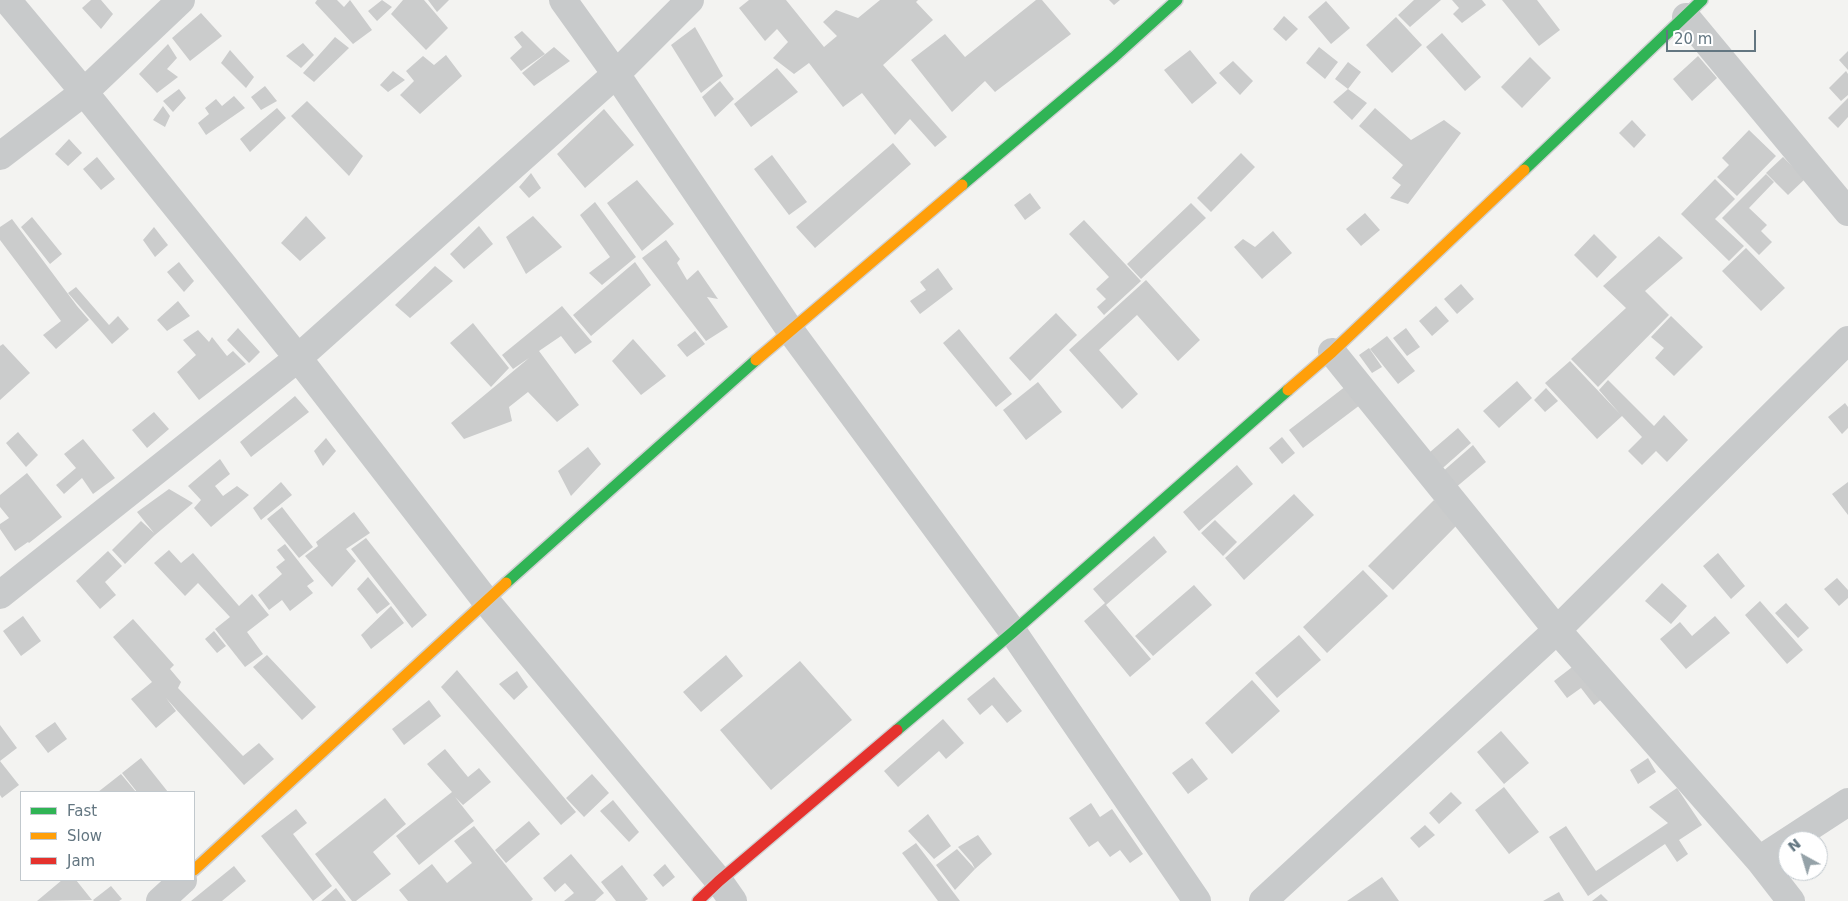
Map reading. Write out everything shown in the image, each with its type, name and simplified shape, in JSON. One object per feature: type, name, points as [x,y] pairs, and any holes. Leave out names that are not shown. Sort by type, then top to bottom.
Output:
[{"type":"street","points":[[6,0],[84,92],[298,358],[486,601],[726,891]]},
{"type":"street","points":[[0,156],[84,92],[181,0]]},
{"type":"street","points":[[564,0],[790,330],[1013,632],[1196,901]]},
{"type":"street","points":[[0,595],[298,358],[616,74],[690,0]]},
{"type":"street","points":[[195,869],[486,601],[790,330],[1114,57],[1176,0]]},
{"type":"street","points":[[698,901],[726,891],[1013,632],[1332,352],[1694,8],[1848,212]]},
{"type":"street","points":[[1263,901],[1557,630],[1848,340]]},
{"type":"street","points":[[1332,352],[1557,630],[1759,860],[1791,901]]},
{"type":"street","points":[[1759,860],[1848,802]]},
{"type":"street","points":[[160,901],[182,881]]},
{"type":"building","points":[[91,0],[101,0],[113,14],[101,29],[82,8]]},
{"type":"building","points":[[317,0],[337,0],[344,7],[350,0],[372,30],[353,44],[315,3]]},
{"type":"building","points":[[382,0],[392,7],[377,21],[368,11]]},
{"type":"building","points":[[403,0],[424,0],[448,28],[426,50],[391,14]]},
{"type":"building","points":[[428,0],[449,0],[437,12]]},
{"type":"building","points":[[749,0],[786,0],[824,47],[837,36],[823,22],[836,10],[858,18],[880,0],[918,0],[916,2],[933,20],[883,65],[947,137],[935,147],[910,119],[895,135],[862,93],[843,107],[809,63],[794,74],[773,58],[788,42],[777,29],[765,41],[739,8]]},
{"type":"building","points":[[1036,0],[1042,0],[1071,34],[995,92],[985,81],[952,112],[911,60],[945,34],[965,57]]},
{"type":"building","points":[[1109,0],[1120,0],[1114,5]]},
{"type":"building","points":[[1414,0],[1441,0],[1410,27],[1398,15]]},
{"type":"building","points":[[1452,0],[1482,0],[1486,5],[1462,23],[1453,14],[1459,8]]},
{"type":"building","points":[[1502,0],[1537,0],[1560,30],[1539,46]]},
{"type":"building","points":[[1326,1],[1350,28],[1331,44],[1308,17]]},
{"type":"building","points":[[201,13],[222,36],[190,61],[172,38]]},
{"type":"building","points":[[1284,16],[1298,29],[1286,41],[1273,29]]},
{"type":"building","points":[[1396,17],[1422,45],[1392,73],[1366,45]]},
{"type":"building","points":[[695,27],[723,76],[701,93],[671,45]]},
{"type":"building","points":[[522,31],[545,54],[521,71],[510,58],[522,47],[514,37]]},
{"type":"building","points":[[1442,33],[1481,77],[1465,91],[1426,47]]},
{"type":"building","points":[[335,37],[349,48],[314,82],[303,73]]},
{"type":"building","points":[[303,43],[314,55],[301,68],[286,56]]},
{"type":"building","points":[[168,44],[177,58],[167,69],[178,77],[157,93],[139,74]]},
{"type":"building","points":[[554,47],[570,61],[534,86],[522,73]]},
{"type":"building","points":[[1319,47],[1338,62],[1325,79],[1306,63]]},
{"type":"building","points":[[230,50],[254,77],[246,88],[221,63]]},
{"type":"building","points":[[1190,50],[1217,83],[1192,104],[1164,70]]},
{"type":"building","points":[[1848,51],[1848,70],[1839,60]]},
{"type":"building","points":[[446,55],[462,76],[420,114],[400,95],[414,81],[406,71],[423,56],[434,65]]},
{"type":"building","points":[[1698,56],[1717,78],[1692,101],[1673,79]]},
{"type":"building","points":[[1530,57],[1551,78],[1522,108],[1501,87]]},
{"type":"building","points":[[1233,61],[1253,81],[1240,95],[1219,73]]},
{"type":"building","points":[[1348,62],[1361,72],[1348,89],[1335,79]]},
{"type":"building","points":[[777,68],[798,92],[751,127],[734,104]]},
{"type":"building","points":[[393,71],[405,80],[388,92],[380,85]]},
{"type":"building","points":[[1846,71],[1848,74],[1848,95],[1841,101],[1829,88]]},
{"type":"building","points":[[720,81],[734,99],[715,117],[702,97]]},
{"type":"building","points":[[265,86],[277,101],[261,110],[251,97]]},
{"type":"building","points":[[179,89],[186,98],[173,112],[163,101]]},
{"type":"building","points":[[1348,89],[1367,103],[1352,120],[1333,102]]},
{"type":"building","points":[[234,96],[245,108],[206,135],[198,123],[209,114],[205,108],[216,99],[222,106]]},
{"type":"building","points":[[1848,98],[1848,117],[1838,128],[1828,118]]},
{"type":"building","points":[[307,101],[363,156],[349,176],[291,116]]},
{"type":"building","points":[[163,106],[170,116],[165,127],[153,120]]},
{"type":"building","points":[[277,108],[286,118],[250,152],[240,139]]},
{"type":"building","points":[[1375,108],[1411,140],[1444,120],[1461,133],[1408,204],[1390,198],[1401,185],[1392,178],[1403,165],[1359,126]]},
{"type":"building","points":[[604,109],[634,145],[585,188],[557,154]]},
{"type":"building","points":[[1632,120],[1646,135],[1634,148],[1619,133]]},
{"type":"building","points":[[1749,130],[1776,156],[1737,196],[1717,177],[1729,165],[1722,158]]},
{"type":"building","points":[[69,139],[82,153],[68,166],[55,154]]},
{"type":"building","points":[[893,143],[911,164],[815,248],[796,227]]},
{"type":"building","points":[[1241,153],[1255,167],[1211,212],[1197,198]]},
{"type":"building","points":[[772,155],[807,202],[789,215],[754,169]]},
{"type":"building","points":[[97,157],[115,179],[101,190],[83,169]]},
{"type":"building","points":[[1783,157],[1805,179],[1788,195],[1766,173]]},
{"type":"building","points":[[531,173],[541,188],[529,198],[519,187]]},
{"type":"building","points":[[1766,174],[1774,182],[1749,208],[1767,225],[1761,231],[1772,242],[1759,255],[1722,218]]},
{"type":"building","points":[[1715,179],[1735,199],[1715,219],[1744,246],[1729,261],[1681,214]]},
{"type":"building","points":[[637,180],[674,224],[642,251],[607,203]]},
{"type":"building","points":[[1030,193],[1041,208],[1025,220],[1014,205]]},
{"type":"building","points":[[595,202],[636,257],[602,285],[589,273],[610,257],[580,215]]},
{"type":"building","points":[[1191,203],[1206,218],[1141,279],[1127,264]]},
{"type":"building","points":[[1365,213],[1380,230],[1361,246],[1346,229]]},
{"type":"building","points":[[306,216],[326,238],[300,261],[281,243]]},
{"type":"building","points":[[533,216],[562,247],[526,274],[506,237]]},
{"type":"building","points":[[32,217],[62,254],[50,264],[21,227]]},
{"type":"building","points":[[12,219],[89,320],[56,349],[43,335],[61,321],[0,240],[0,227]]},
{"type":"building","points":[[1084,220],[1141,281],[1104,315],[1097,307],[1106,299],[1096,289],[1109,277],[1069,234]]},
{"type":"building","points":[[479,226],[493,244],[464,269],[450,254]]},
{"type":"building","points":[[154,227],[168,245],[155,257],[143,240]]},
{"type":"building","points":[[1273,231],[1292,253],[1262,279],[1234,247],[1243,239],[1255,247]]},
{"type":"building","points":[[1594,234],[1617,257],[1597,278],[1574,255]]},
{"type":"building","points":[[1659,236],[1683,258],[1645,291],[1669,315],[1598,387],[1571,359],[1626,308],[1603,286]]},
{"type":"building","points":[[666,240],[680,259],[677,263],[687,280],[698,270],[718,299],[707,297],[728,327],[706,341],[642,258]]},
{"type":"building","points":[[1746,248],[1785,288],[1761,311],[1722,271]]},
{"type":"building","points":[[179,262],[194,281],[184,292],[167,272]]},
{"type":"building","points":[[635,262],[651,285],[591,336],[573,315]]},
{"type":"building","points":[[435,266],[453,281],[410,318],[395,305]]},
{"type":"building","points":[[938,268],[953,289],[920,314],[910,301],[926,290],[920,282]]},
{"type":"building","points":[[1146,280],[1200,340],[1178,361],[1137,315],[1099,350],[1138,394],[1122,409],[1069,350]]},
{"type":"building","points":[[1461,284],[1474,299],[1457,314],[1444,299]]},
{"type":"building","points":[[76,287],[109,325],[118,316],[129,329],[112,344],[68,293]]},
{"type":"building","points":[[178,301],[190,316],[167,331],[157,320]]},
{"type":"building","points":[[562,306],[592,342],[575,354],[561,336],[539,351],[579,405],[557,422],[528,392],[509,407],[512,421],[464,439],[451,423],[529,358],[513,369],[502,355]]},
{"type":"building","points":[[1436,306],[1449,321],[1432,336],[1419,321]]},
{"type":"building","points":[[1056,313],[1077,335],[1030,381],[1009,358]]},
{"type":"building","points":[[1671,316],[1703,347],[1674,376],[1655,358],[1664,348],[1651,337]]},
{"type":"building","points":[[473,323],[509,368],[491,387],[450,343]]},
{"type":"building","points":[[238,328],[260,352],[249,363],[227,340]]},
{"type":"building","points":[[1406,328],[1420,347],[1407,356],[1393,338]]},
{"type":"building","points":[[959,329],[1012,394],[996,407],[943,343]]},
{"type":"building","points":[[198,330],[209,342],[212,337],[227,356],[233,351],[246,364],[199,400],[177,372],[196,355],[183,340]]},
{"type":"building","points":[[695,331],[705,344],[687,357],[677,345]]},
{"type":"building","points":[[1387,336],[1415,371],[1398,384],[1370,349]]},
{"type":"building","points":[[633,339],[666,376],[641,395],[612,361]]},
{"type":"building","points":[[3,344],[30,373],[0,400],[0,346]]},
{"type":"building","points":[[1369,348],[1382,367],[1372,373],[1359,355]]},
{"type":"building","points":[[1570,361],[1620,414],[1599,390],[1608,380],[1654,426],[1664,415],[1688,440],[1667,462],[1656,451],[1642,465],[1628,451],[1642,437],[1622,416],[1597,439],[1545,383]]},
{"type":"building","points":[[1517,381],[1532,398],[1499,428],[1483,411]]},
{"type":"building","points":[[1038,382],[1062,412],[1026,440],[1003,410]]},
{"type":"building","points":[[1346,386],[1360,405],[1303,448],[1289,430]]},
{"type":"building","points":[[1546,388],[1558,401],[1545,412],[1534,400]]},
{"type":"building","points":[[295,396],[309,412],[251,457],[240,442]]},
{"type":"building","points":[[1845,403],[1848,407],[1848,428],[1842,434],[1828,417]]},
{"type":"building","points":[[154,412],[169,429],[147,448],[132,430]]},
{"type":"building","points":[[1458,428],[1471,443],[1436,474],[1423,458]]},
{"type":"building","points":[[18,432],[38,455],[26,467],[6,443]]},
{"type":"building","points":[[1282,437],[1295,453],[1282,464],[1269,448]]},
{"type":"building","points":[[326,438],[336,451],[323,466],[314,451]]},
{"type":"building","points":[[83,439],[115,478],[93,494],[82,478],[64,494],[56,485],[76,468],[64,454]]},
{"type":"building","points":[[1473,445],[1486,462],[1454,489],[1441,473]]},
{"type":"building","points":[[588,447],[601,464],[571,496],[558,471]]},
{"type":"building","points":[[220,459],[230,474],[215,486],[223,496],[237,486],[249,495],[211,527],[194,508],[201,500],[188,486]]},
{"type":"building","points":[[1237,465],[1253,484],[1199,531],[1183,512]]},
{"type":"building","points":[[27,473],[62,517],[29,543],[15,551],[0,529],[0,524],[9,518],[0,507],[0,495]]},
{"type":"building","points":[[281,482],[292,495],[261,520],[253,508]]},
{"type":"building","points":[[1848,482],[1848,515],[1832,494]]},
{"type":"building","points":[[169,489],[193,503],[155,535],[125,564],[112,550],[141,521],[154,533],[137,512]]},
{"type":"building","points":[[1294,494],[1314,515],[1244,580],[1225,558]]},
{"type":"building","points":[[1434,500],[1458,524],[1393,590],[1368,566]]},
{"type":"building","points":[[282,507],[313,547],[299,558],[267,519]]},
{"type":"building","points":[[354,512],[370,533],[346,549],[356,561],[332,587],[305,556],[318,546],[316,542]]},
{"type":"building","points":[[1215,520],[1237,542],[1223,556],[1201,533]]},
{"type":"building","points":[[1154,536],[1167,552],[1106,605],[1151,659],[1130,677],[1084,621],[1105,603],[1093,589]]},
{"type":"building","points":[[366,538],[427,615],[412,628],[351,549]]},
{"type":"building","points":[[285,544],[314,581],[307,586],[313,593],[290,611],[282,600],[269,610],[258,595],[282,574],[276,567],[285,560],[277,550]]},
{"type":"building","points":[[169,550],[181,563],[193,553],[239,606],[252,594],[269,615],[247,632],[263,654],[245,667],[215,629],[230,617],[198,583],[185,596],[154,563]]},
{"type":"building","points":[[108,551],[122,566],[105,582],[116,595],[100,609],[76,581]]},
{"type":"building","points":[[1718,553],[1745,586],[1731,599],[1703,566]]},
{"type":"building","points":[[1363,570],[1388,596],[1327,653],[1303,627]]},
{"type":"building","points":[[368,577],[390,604],[377,614],[357,589]]},
{"type":"building","points":[[1837,578],[1848,590],[1848,598],[1839,606],[1824,589]]},
{"type":"building","points":[[1662,583],[1687,606],[1671,624],[1645,601]]},
{"type":"building","points":[[1194,585],[1212,605],[1153,656],[1135,636]]},
{"type":"building","points":[[1760,601],[1803,650],[1787,664],[1745,615]]},
{"type":"building","points":[[1786,603],[1809,628],[1798,638],[1775,613]]},
{"type":"building","points":[[391,606],[404,623],[371,649],[361,635]]},
{"type":"building","points":[[23,616],[41,641],[21,656],[3,631]]},
{"type":"building","points":[[1715,616],[1730,633],[1686,669],[1660,639],[1680,622],[1692,636]]},
{"type":"building","points":[[133,619],[174,665],[170,669],[181,682],[178,688],[243,756],[259,743],[274,759],[244,785],[166,698],[176,711],[156,728],[131,699],[152,682],[113,637]]},
{"type":"building","points":[[214,631],[226,646],[217,653],[205,639]]},
{"type":"building","points":[[1299,635],[1321,660],[1277,698],[1255,673]]},
{"type":"building","points":[[267,655],[316,707],[302,720],[253,667]]},
{"type":"building","points":[[726,655],[743,676],[701,712],[683,692]]},
{"type":"building","points":[[1584,658],[1611,692],[1594,705],[1581,688],[1567,698],[1554,681]]},
{"type":"building","points":[[800,661],[852,720],[771,790],[720,730]]},
{"type":"building","points":[[457,670],[576,812],[561,825],[441,687]]},
{"type":"building","points":[[517,671],[528,687],[514,700],[499,684]]},
{"type":"building","points":[[994,677],[1022,711],[1007,723],[992,705],[980,715],[967,699]]},
{"type":"building","points":[[1252,680],[1280,711],[1232,754],[1205,723]]},
{"type":"building","points":[[429,700],[441,716],[404,745],[392,729]]},
{"type":"building","points":[[943,719],[964,743],[946,759],[939,751],[898,787],[884,771]]},
{"type":"building","points":[[55,722],[67,739],[48,753],[35,736]]},
{"type":"building","points":[[0,725],[17,748],[0,761]]},
{"type":"building","points":[[1501,731],[1529,763],[1504,784],[1477,752]]},
{"type":"building","points":[[445,749],[468,777],[479,768],[491,782],[463,805],[455,797],[474,821],[419,865],[396,836],[452,792],[427,764]]},
{"type":"building","points":[[141,758],[167,791],[136,791],[122,773]]},
{"type":"building","points":[[1192,758],[1208,779],[1188,794],[1172,773]]},
{"type":"building","points":[[1648,758],[1656,772],[1638,784],[1630,770]]},
{"type":"building","points":[[0,761],[19,785],[2,798],[0,795]]},
{"type":"building","points":[[121,774],[135,791],[99,791]]},
{"type":"building","points":[[592,774],[609,793],[584,817],[566,798]]},
{"type":"building","points":[[1504,787],[1539,832],[1509,854],[1475,810]]},
{"type":"building","points":[[1677,788],[1702,825],[1679,840],[1688,854],[1677,862],[1665,844],[1588,896],[1549,837],[1566,826],[1596,871],[1668,823],[1649,807]]},
{"type":"building","points":[[1451,792],[1462,803],[1439,824],[1429,813]]},
{"type":"building","points":[[385,798],[406,824],[373,852],[391,874],[356,901],[352,901],[315,854]]},
{"type":"building","points":[[613,800],[639,832],[629,842],[600,811]]},
{"type":"building","points":[[1091,803],[1100,817],[1112,809],[1143,854],[1130,863],[1120,850],[1110,857],[1098,841],[1089,847],[1069,818]]},
{"type":"building","points":[[296,809],[307,823],[293,834],[332,886],[313,901],[261,836]]},
{"type":"building","points":[[928,814],[951,846],[934,859],[908,831]]},
{"type":"building","points":[[529,821],[540,834],[506,863],[495,850]]},
{"type":"building","points":[[1425,825],[1435,835],[1419,848],[1410,838]]},
{"type":"building","points":[[474,826],[533,899],[531,901],[408,901],[399,890],[432,864],[447,883],[472,863],[454,841]]},
{"type":"building","points":[[978,835],[992,854],[975,869],[958,847]]},
{"type":"building","points":[[916,843],[960,901],[938,901],[902,853]]},
{"type":"building","points":[[957,849],[975,869],[955,890],[936,865]]},
{"type":"building","points":[[571,854],[604,893],[595,901],[564,901],[574,893],[565,883],[555,892],[543,878]]},
{"type":"building","points":[[665,864],[675,877],[663,887],[653,875]]},
{"type":"building","points":[[622,865],[648,899],[645,901],[616,901],[601,882]]},
{"type":"building","points":[[234,866],[246,881],[222,901],[191,901]]},
{"type":"building","points":[[1382,877],[1399,901],[1347,901]]},
{"type":"building","points":[[61,881],[77,881],[92,900],[37,901]]},
{"type":"building","points":[[111,886],[122,899],[119,901],[93,900]]},
{"type":"building","points":[[336,888],[346,901],[321,901]]},
{"type":"building","points":[[1559,892],[1564,901],[1543,901]]},
{"type":"building","points":[[1601,894],[1608,901],[1592,901]]},
{"type":"traffic: fast","points":[[962,185],[1114,57],[1177,0]]},
{"type":"traffic: fast","points":[[1524,170],[1702,0]]},
{"type":"traffic: fast","points":[[506,583],[756,360]]},
{"type":"traffic: fast","points":[[897,730],[1013,632],[1288,390]]},
{"type":"traffic: slow","points":[[1288,390],[1332,352],[1524,170]]},
{"type":"traffic: slow","points":[[756,360],[962,185]]},
{"type":"traffic: slow","points":[[195,869],[506,583]]},
{"type":"traffic: jam","points":[[698,901],[897,730]]}]
